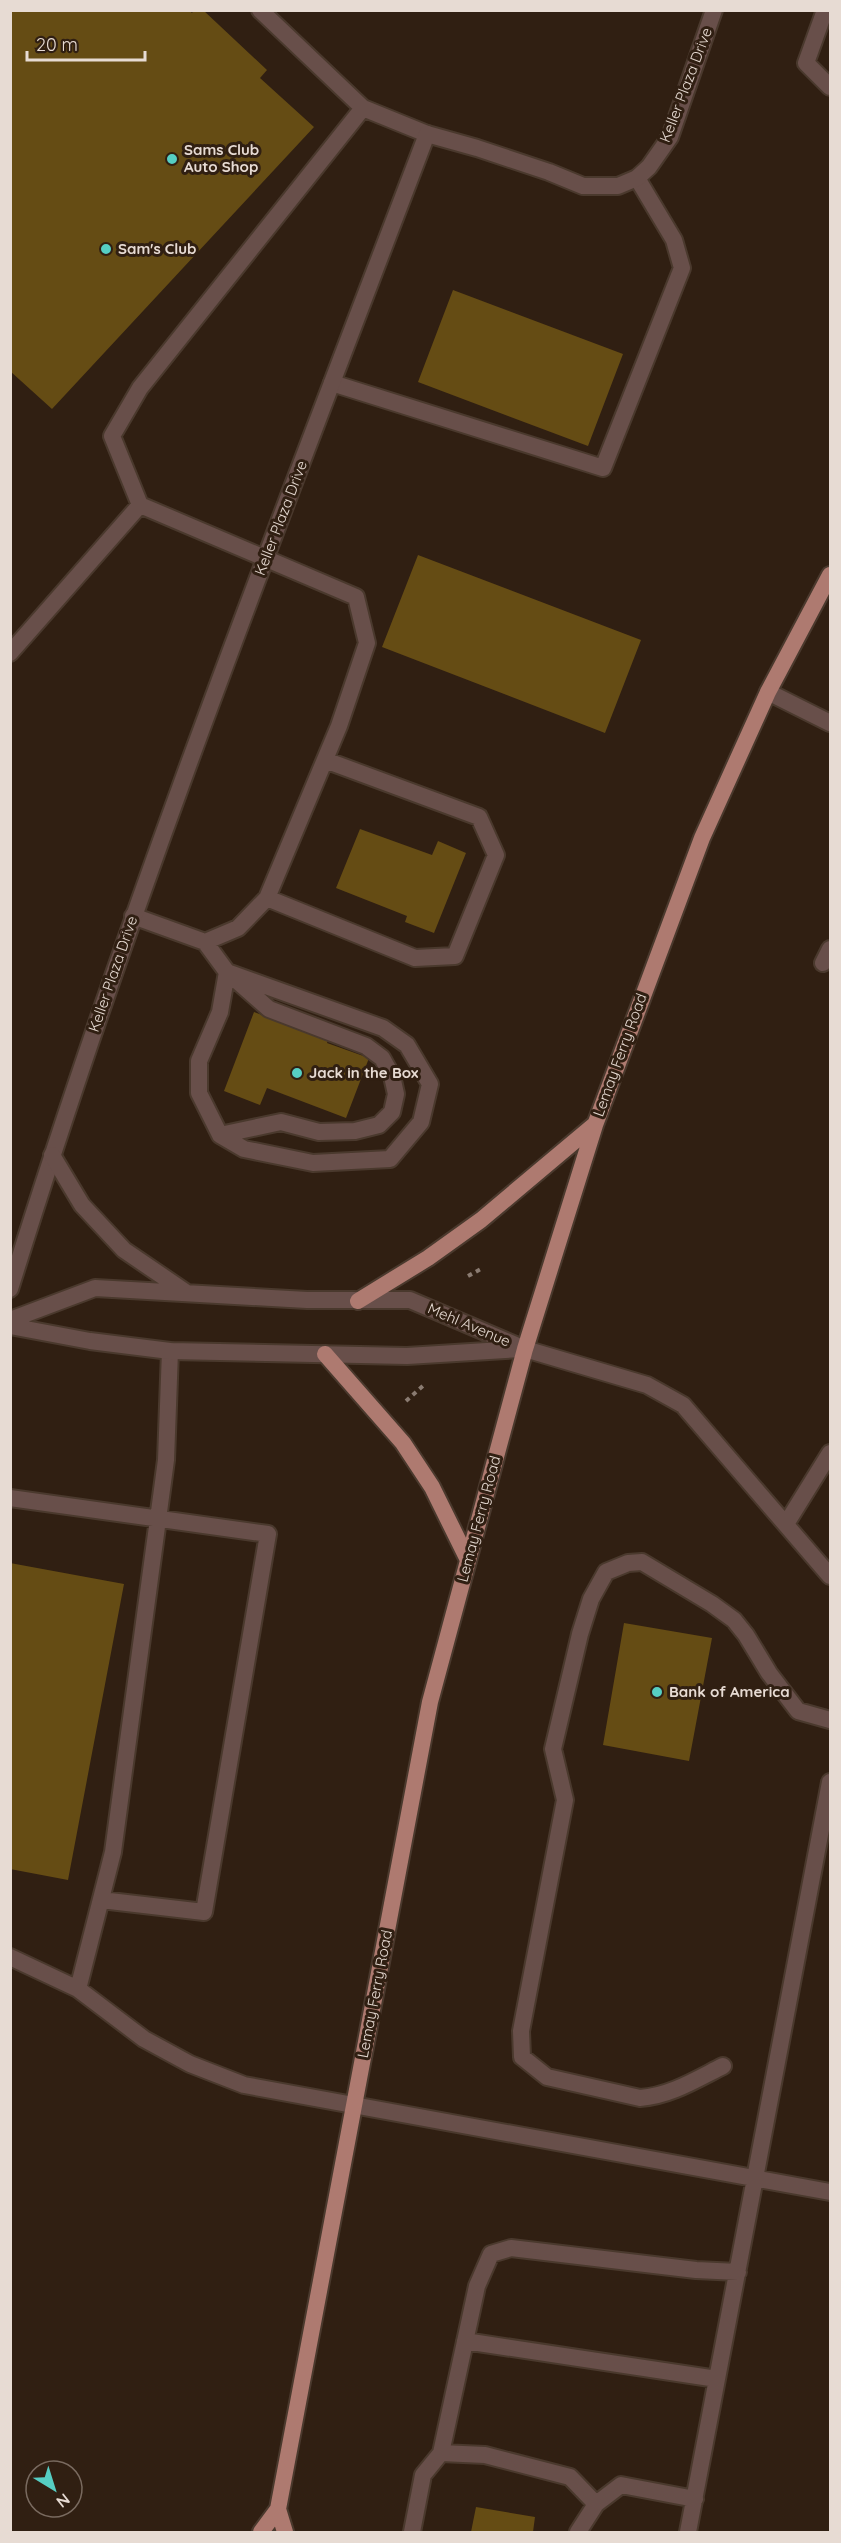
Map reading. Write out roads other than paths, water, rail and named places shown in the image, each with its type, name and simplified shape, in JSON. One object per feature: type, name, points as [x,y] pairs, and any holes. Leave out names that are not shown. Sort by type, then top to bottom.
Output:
[{"type":"main road","name":"Lemay Ferry Road","points":[[261,2532],[278,2509],[430,1702],[525,1349],[595,1125],[702,838],[768,693],[831,575]]},
{"type":"main road","points":[[358,1301],[481,1220],[595,1125]]},
{"type":"main road","points":[[325,1354],[403,1443],[432,1487],[468,1560]]},
{"type":"main road","name":"Lemay Ferry Road","points":[[278,2509],[285,2532]]},
{"type":"street","points":[[260,10],[363,108],[427,134],[529,165],[583,186],[618,186],[637,178],[674,240],[682,268],[603,468],[332,383]]},
{"type":"street","name":"Keller Plaza Drive","points":[[637,178],[649,167],[670,137],[714,10]]},
{"type":"street","points":[[825,10],[806,63],[831,87]]},
{"type":"street","points":[[205,942],[238,928],[267,898],[339,726],[367,643],[356,597],[140,504],[112,436],[140,388],[363,108]]},
{"type":"street","name":"Keller Plaza Drive","points":[[10,1289],[52,1155],[133,916],[427,134]]},
{"type":"street","points":[[10,653],[140,504]]},
{"type":"street","points":[[768,693],[831,723]]},
{"type":"street","points":[[267,898],[415,958],[455,956],[496,855],[479,817],[325,760]]},
{"type":"street","points":[[133,916],[205,942],[227,972],[269,1009],[366,1046],[382,1058],[392,1076],[396,1094],[392,1112],[380,1125],[355,1131],[319,1132],[281,1122],[220,1135]]},
{"type":"street","points":[[227,972],[383,1028],[407,1045],[430,1084],[422,1122],[390,1159],[313,1163],[244,1149],[220,1135],[199,1093],[199,1061],[220,1012],[227,972]]},
{"type":"street","points":[[52,1155],[82,1205],[124,1250],[188,1293]]},
{"type":"street","name":"Mehl Avenue","points":[[10,1320],[95,1288],[358,1301],[410,1300],[525,1349]]},
{"type":"street","name":"Mehl Avenue","points":[[10,1326],[90,1341],[170,1351],[407,1356],[525,1349]]},
{"type":"street","points":[[525,1349],[647,1385],[683,1405],[831,1576]]},
{"type":"street","points":[[78,1989],[113,1852],[166,1460],[170,1351]]},
{"type":"street","points":[[786,1524],[831,1453]]},
{"type":"street","points":[[10,1498],[268,1534],[204,1912],[101,1900]]},
{"type":"street","points":[[723,2066],[669,2092],[654,2097],[640,2098],[546,2077],[522,2057],[521,2031],[565,1800],[553,1749],[580,1634],[591,1599],[606,1572],[627,1563],[642,1562],[712,1604],[734,1620],[798,1711],[831,1720]]},
{"type":"street","points":[[688,2532],[831,1782]]},
{"type":"street","points":[[10,1957],[78,1989],[144,2039],[190,2064],[244,2085],[354,2107],[831,2192]]},
{"type":"street","points":[[416,2529],[423,2475],[441,2453],[477,2286],[491,2254],[511,2247],[696,2270],[738,2272]]},
{"type":"street","points":[[465,2341],[717,2379]]},
{"type":"street","points":[[441,2453],[485,2455],[570,2477],[596,2504]]},
{"type":"street","points":[[578,2532],[596,2504],[621,2486],[695,2499]]},
{"type":"street","points":[[591,2532],[596,2504]]},
{"type":"place","name":"Sams Club Auto Shop","points":[[172,159]]},
{"type":"place","name":"Sam's Club","points":[[106,249]]},
{"type":"place","name":"Jack in the Box","points":[[297,1073]]},
{"type":"place","name":"Bank of America","points":[[657,1692]]}]
